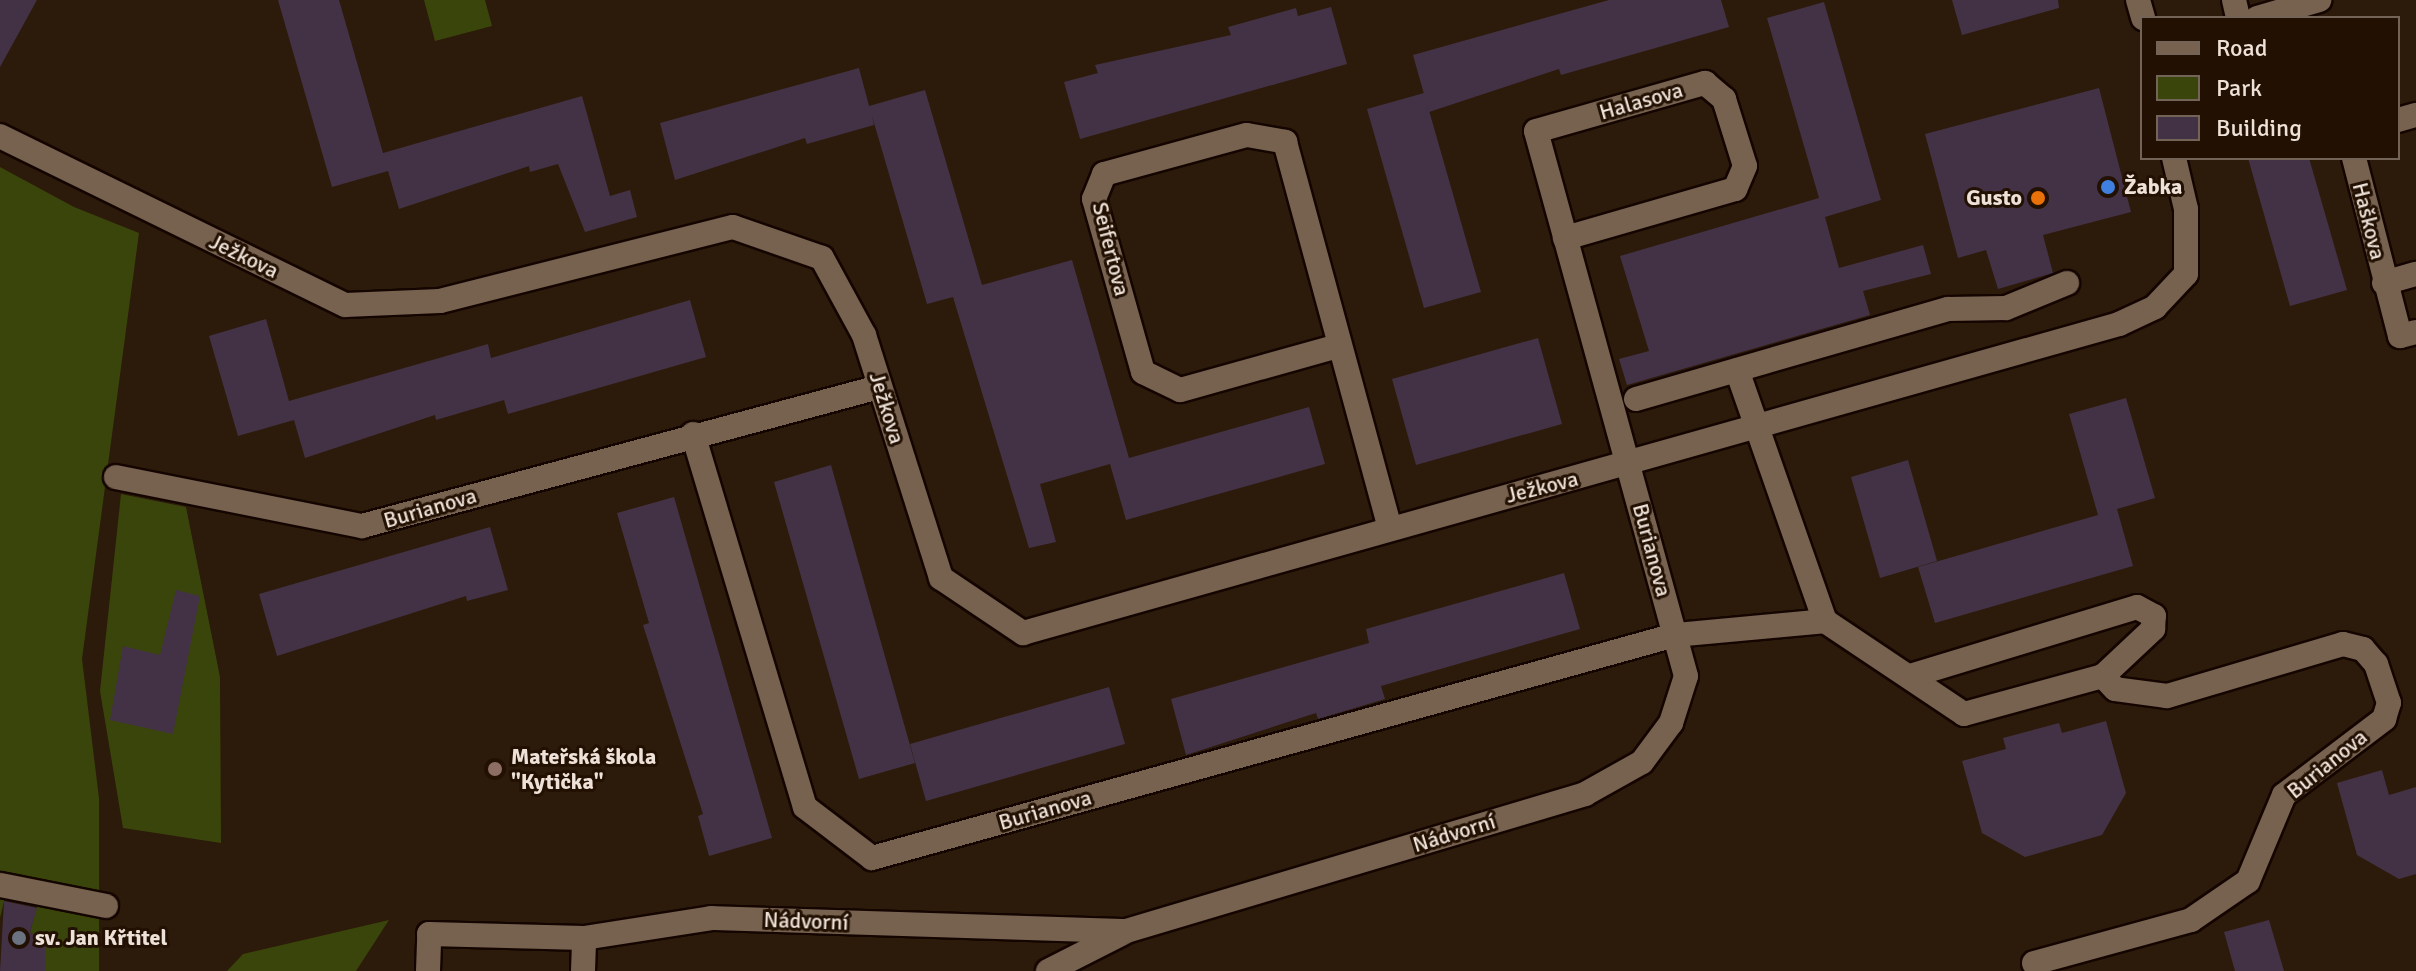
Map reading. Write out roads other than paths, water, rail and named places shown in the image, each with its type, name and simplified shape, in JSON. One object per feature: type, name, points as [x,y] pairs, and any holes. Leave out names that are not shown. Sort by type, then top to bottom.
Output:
[{"type":"street","points":[[2264,16],[2319,0]]},
{"type":"street","name":"Halasova","points":[[1565,238],[1735,189],[1745,166],[1724,99],[1705,83],[1536,131],[1565,238],[1630,465]]},
{"type":"street","name":"Seifertova","points":[[1338,346],[1180,390],[1143,372],[1094,199],[1104,174],[1247,135],[1285,142],[1389,526]]},
{"type":"street","name":"Ježkova","points":[[0,136],[345,305],[440,301],[733,227],[822,258],[864,335],[941,578],[1023,633],[1389,526],[1630,465],[2119,324],[2155,307],[2186,274],[2186,209],[2174,160]]},
{"type":"street","name":"Haškova","points":[[2354,160],[2400,336],[2416,332]]},
{"type":"street","name":"Haškova","points":[[2384,283],[2416,274]]},
{"type":"street","points":[[1636,399],[1948,309],[2006,308],[2067,283]]},
{"type":"street","points":[[1737,370],[1825,621],[1964,714],[2103,676],[2153,629],[2154,616],[2146,609],[1910,676]]},
{"type":"street","name":"Burianova","points":[[116,477],[362,526],[693,434],[879,387]]},
{"type":"street","name":"Burianova","points":[[693,434],[805,807],[872,858],[1675,635],[1825,621]]},
{"type":"street","name":"Burianova","points":[[1630,465],[1675,635]]},
{"type":"street","name":"Nádvorní","points":[[1064,967],[1126,931],[1585,794],[1642,762],[1671,723],[1686,676],[1675,635]]},
{"type":"street","name":"Burianova","points":[[2034,963],[2191,920],[2248,881],[2284,795],[2384,719],[2389,703],[2376,664],[2363,649],[2343,644],[2167,696],[2115,689],[2103,676]]},
{"type":"street","points":[[0,885],[106,906]]},
{"type":"street","name":"Nádvorní","points":[[428,971],[429,934],[584,938],[711,918],[1126,931]]},
{"type":"street","points":[[583,971],[584,938]]},
{"type":"place","name":"Žabka","points":[[2108,187]]},
{"type":"place","name":"Gusto","points":[[2038,198]]},
{"type":"place","name":"Mateřská škola \"Kytička\"","points":[[495,769]]},
{"type":"place","name":"sv. Jan Křtitel","points":[[19,938]]}]
